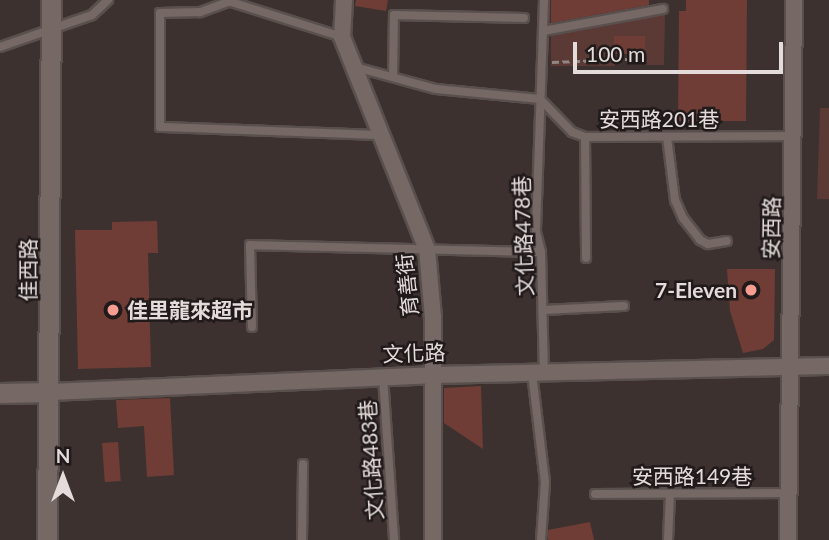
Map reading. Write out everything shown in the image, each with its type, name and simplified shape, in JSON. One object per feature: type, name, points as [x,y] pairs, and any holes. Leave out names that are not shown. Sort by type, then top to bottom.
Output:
[{"type":"street","name":"佳西路","points":[[47,540],[51,0]]},
{"type":"street","name":"育善街","points":[[344,0],[342,37],[427,249],[433,317],[433,540]]},
{"type":"street","name":"安西路","points":[[788,540],[794,0]]},
{"type":"street","name":"文化路","points":[[0,393],[432,375],[829,366]]},
{"type":"lane","points":[[0,47],[92,15],[108,0]]},
{"type":"lane","name":"文化路478巷","points":[[541,540],[545,482],[538,372],[543,310],[541,251],[536,232],[544,0]]},
{"type":"lane","points":[[342,37],[226,1],[200,12],[160,13],[160,127],[381,135]]},
{"type":"lane","points":[[543,31],[663,9]]},
{"type":"lane","points":[[393,77],[394,15],[524,18]]},
{"type":"lane","points":[[355,67],[436,89],[540,99]]},
{"type":"lane","name":"安西路201巷","points":[[540,99],[572,132],[585,137],[793,136]]},
{"type":"lane","points":[[585,137],[586,258]]},
{"type":"lane","points":[[667,137],[675,201],[683,218],[700,240],[708,244],[727,241]]},
{"type":"lane","points":[[253,327],[250,244],[541,251]]},
{"type":"lane","points":[[543,310],[624,306]]},
{"type":"lane","name":"文化路483巷","points":[[383,377],[394,540]]},
{"type":"lane","points":[[302,540],[303,464]]},
{"type":"lane","name":"安西路149巷","points":[[595,494],[789,494]]},
{"type":"lane","points":[[668,540],[670,494]]},
{"type":"path","points":[[542,62],[630,59]]},
{"type":"shaded area","points":[[665,14],[664,65],[645,65],[644,36],[615,37],[615,66],[551,66],[551,33]]},
{"type":"shaded area","points":[[820,108],[829,108],[829,199],[817,199]]},
{"type":"building","points":[[356,0],[388,0],[386,11],[355,6]]},
{"type":"building","points":[[551,0],[649,0],[649,5],[551,23]]},
{"type":"building","points":[[686,0],[747,0],[746,121],[678,121],[679,11],[686,11]]},
{"type":"building","points":[[614,36],[645,36],[645,54],[614,54]]},
{"type":"building","name":"佳里龍來超市","points":[[157,221],[158,253],[148,253],[151,367],[78,369],[75,230],[112,230],[112,222]]},
{"type":"building","name":"7-Eleven","points":[[727,269],[775,269],[774,340],[763,349],[743,353],[730,311]]},
{"type":"building","points":[[481,386],[483,449],[444,423],[444,388]]},
{"type":"building","points":[[170,398],[174,475],[147,477],[144,426],[118,428],[116,400]]},
{"type":"building","points":[[118,442],[121,481],[105,482],[102,443]]},
{"type":"building","points":[[590,522],[594,540],[548,540],[548,530]]},
{"type":"place","name":"7-Eleven","points":[[751,290]]},
{"type":"place","name":"佳里龍來超市","points":[[113,310]]}]
